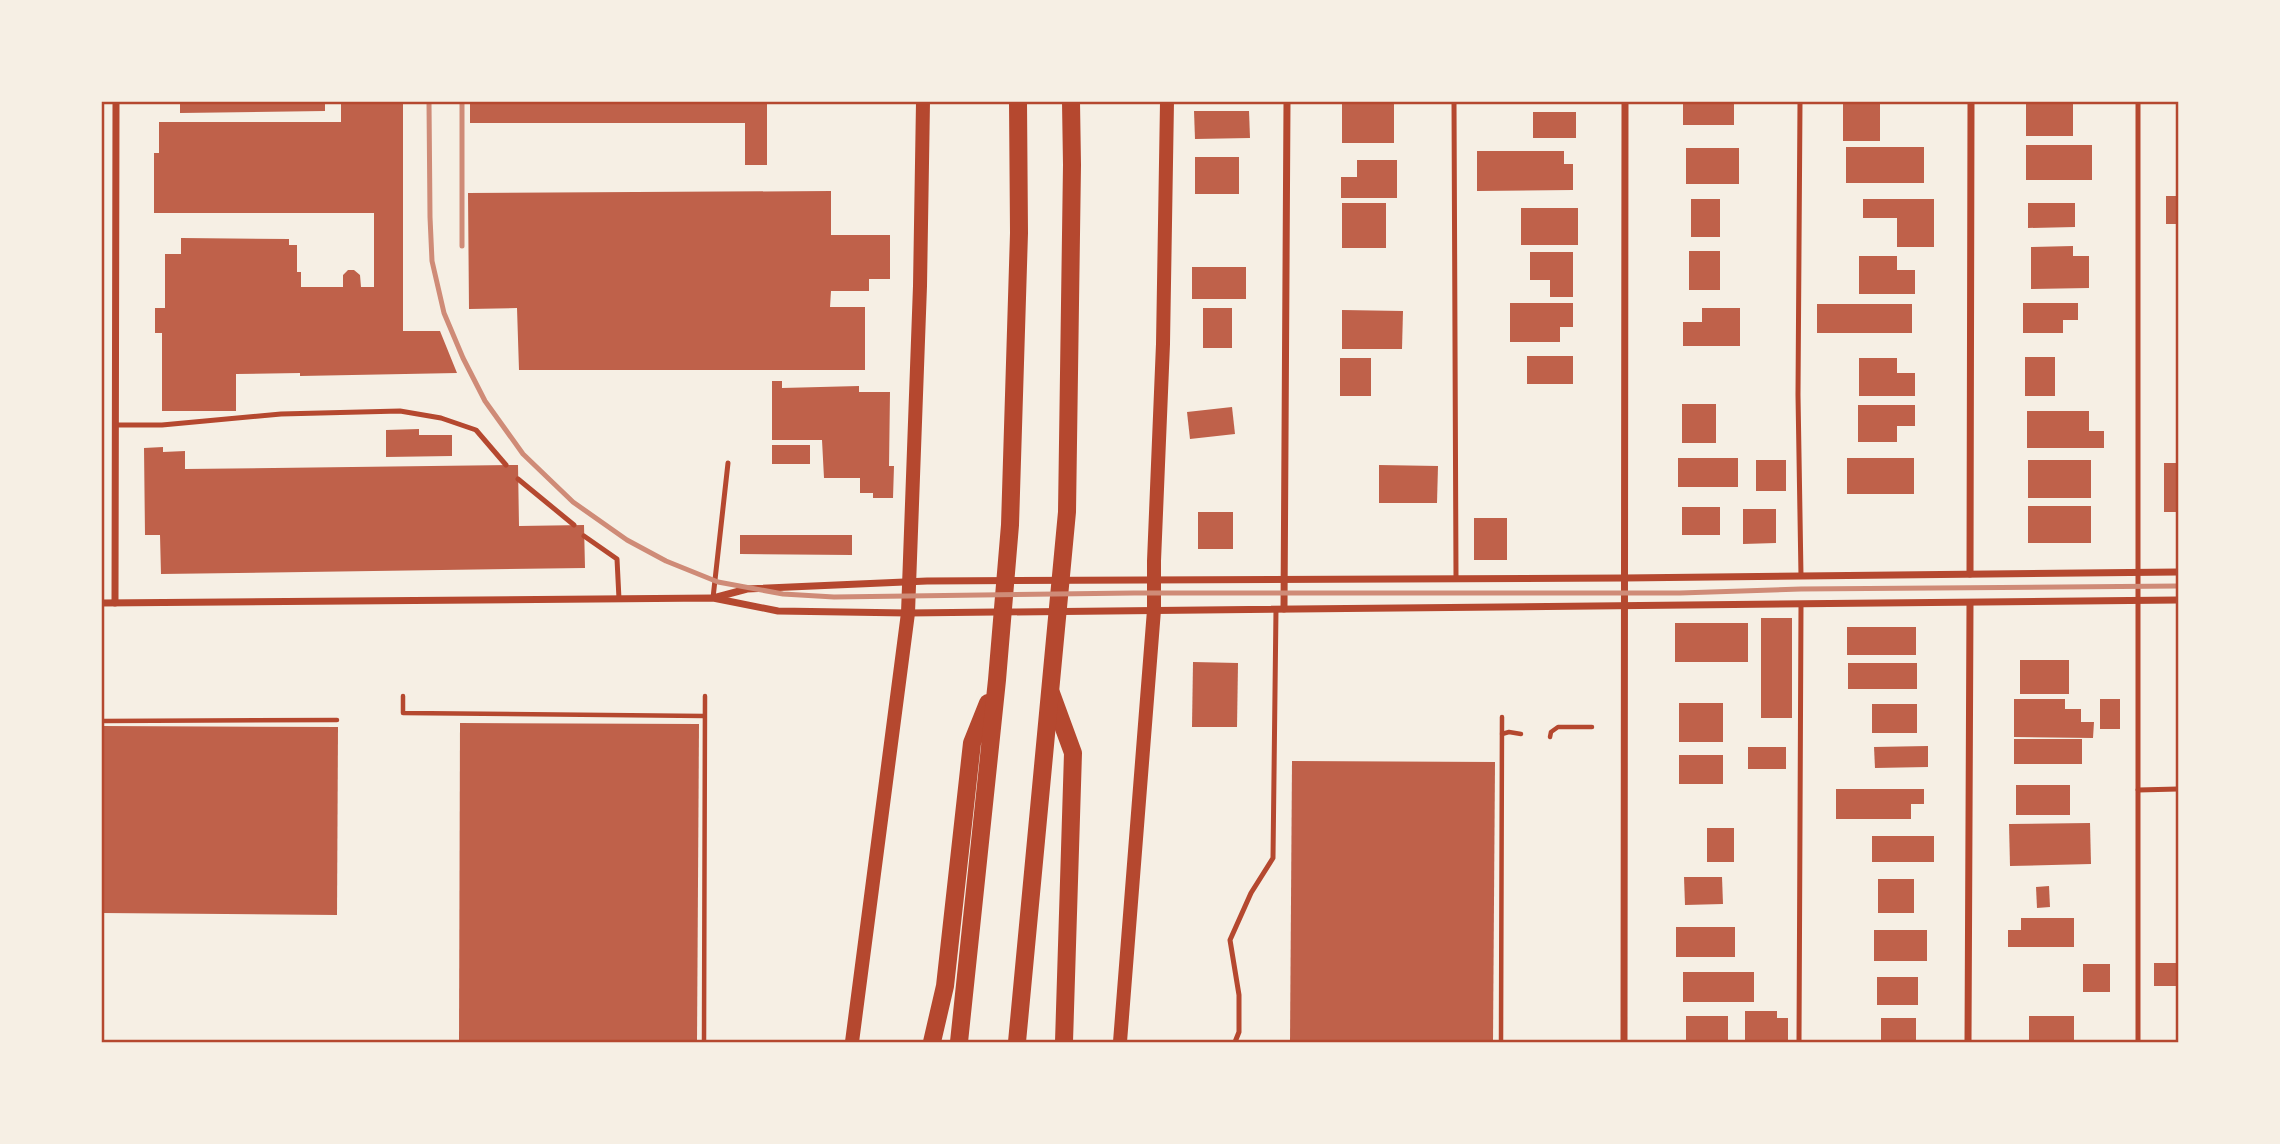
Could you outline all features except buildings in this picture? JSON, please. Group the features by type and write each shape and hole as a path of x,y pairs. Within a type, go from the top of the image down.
{"highway":[{"path":"959,1042 997,680 1010,525 1019,233 1018,102"},
{"path":"1017,1042 1067,512 1071,102"},
{"path":"932,1042 945,986 972,743 997,680"},
{"path":"1049,688 1073,753 1064,1042"}],"main road":[{"path":"852,1042 908,613 921,273 923,102"},
{"path":"1120,1042 1154,610 1163,344 1167,102"}],"street":[{"path":"115,603 116,102"},
{"path":"1280,609 1285,579 1287,102"},
{"path":"1624,1042 1625,102"},
{"path":"1970,574 1971,102"},
{"path":"713,598 747,589 910,581 2179,572"},
{"path":"102,603 713,598 778,611 908,613 2179,600"},
{"path":"1968,1042 1970,603"}],"lane":[{"path":"1454,102 1456,578"},
{"path":"1800,102 1798,395 1801,576"},
{"path":"2138,102 2138,1042"},
{"path":"116,425 176,424 281,414 401,411 440,418 476,430 506,465"},
{"path":"713,598 728,463"},
{"path":"518,479 574,525"},
{"path":"584,536 617,559 619,598"},
{"path":"1799,1042 1801,604"},
{"path":"1235,1042 1239,1032 1239,995 1230,940 1251,893 1273,858 1280,609"},
{"path":"2138,790 2179,789"}],"path":[{"path":"403,696 403,713 704,716"},
{"path":"704,1042 705,696"},
{"path":"1502,717 1502,1042"},
{"path":"102,721 337,720"},
{"path":"1550,737 1551,732 1558,727 1592,727"},
{"path":"1502,734 1521,734"}],"railway":[{"path":"429,102 432,261 444,313 485,401 523,454 573,502 627,540 666,561 718,582 783,594 834,597 1134,593 1680,593 1801,589 2178,586"},
{"path":"462,102 462,246"}]}
